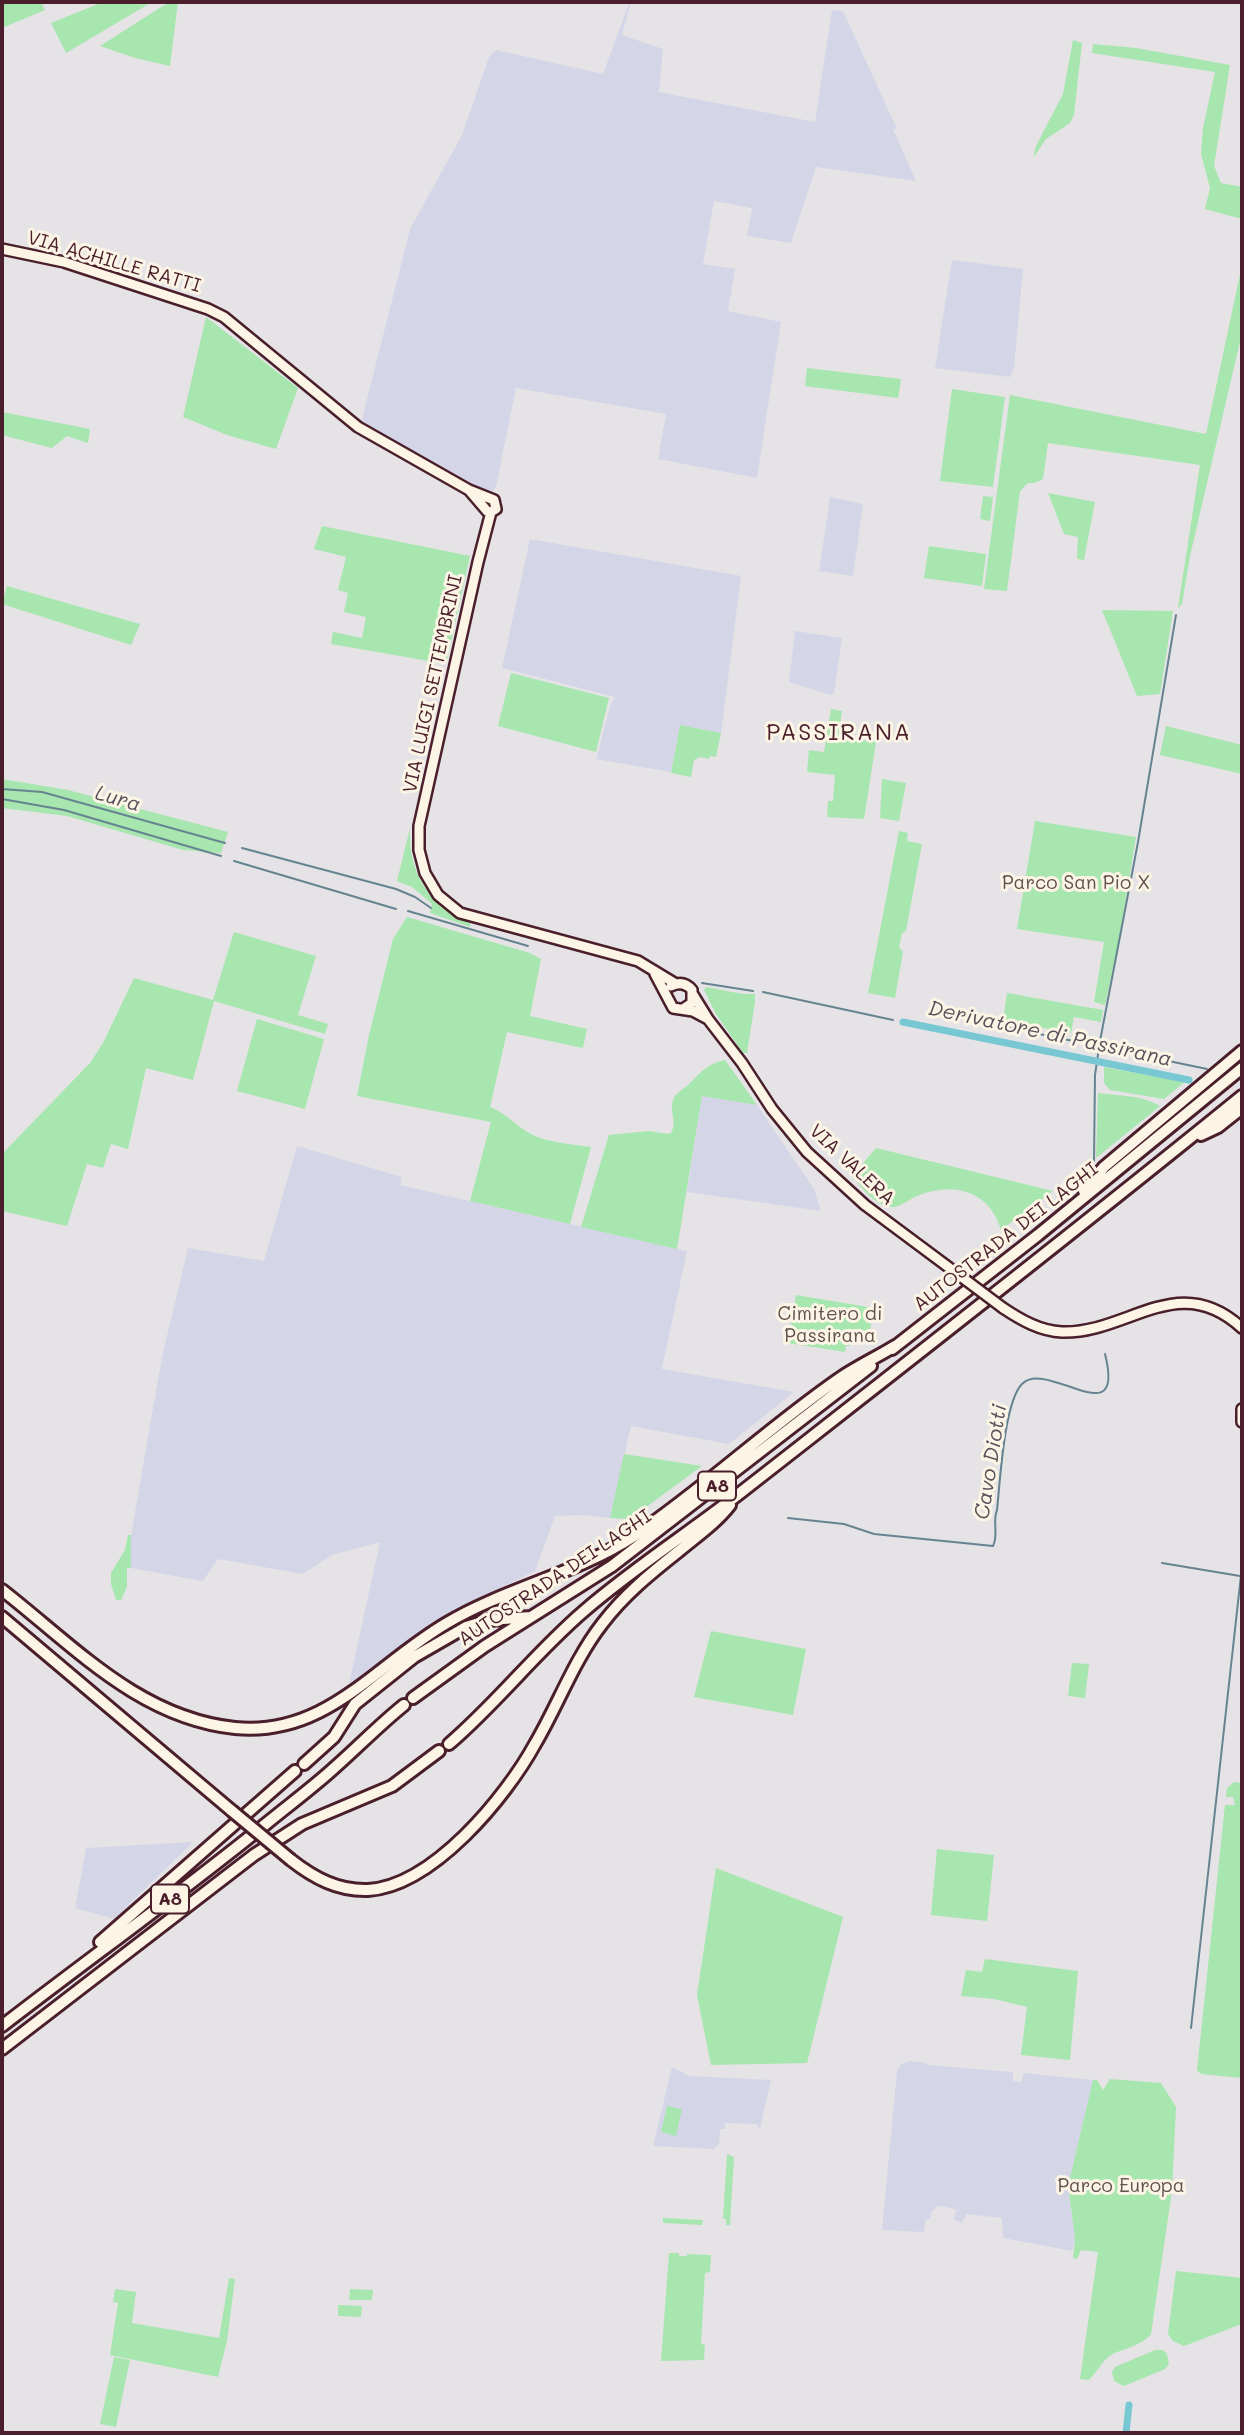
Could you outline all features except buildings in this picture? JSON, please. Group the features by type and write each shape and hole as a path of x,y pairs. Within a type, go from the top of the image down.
{"highway":[{"path":"1069,1209 1104,1167 1242,1051"},
{"name":"AUTOSTRADA DEI LAGHI","path":"2,2026 258,1831 409,1702 485,1646 612,1566 839,1392 1242,1068"},
{"name":"AUTOSTRADA DEI LAGHI","path":"2,2049 254,1855 302,1824 392,1786 444,1748 484,1713 583,1612 741,1492 1242,1096"},
{"path":"1188,1139 1218,1127 1242,1108"},
{"path":"2,1590 108,1676 171,1713 220,1726 274,1728 311,1717 341,1700 448,1622 596,1557 634,1536 840,1378 895,1346"},
{"path":"2,1616 307,1873 335,1886 371,1890 404,1879 450,1848 488,1812 520,1770 589,1642 610,1614 644,1579 720,1518 741,1492"},
{"name":"A8","path":"52,1987 86,1954 300,1768 334,1737 355,1704 414,1657 466,1627 489,1620 534,1617"}],"street":[{"name":"VIA ACHILLE RATTI","path":"2,249 64,262 174,296 215,312 358,427 469,490 487,506"},
{"name":"VIA LUIGI SETTEMBRINI","path":"487,506 478,562 423,813 423,848 429,871 444,894 472,917 638,961 676,984"},
{"path":"652,970 673,1008 708,1018"},
{"path":"667,997 668,990 676,984 687,985 692,993 692,1003 683,1009"},
{"name":"VIA VALERA","path":"692,993 784,1124 819,1164 865,1205 1004,1308 1031,1324 1062,1332 1091,1328 1165,1305 1190,1303 1220,1312 1242,1328"},
{"path":"1242,1409 1242,1422"}],"shaded area":[{"path":"626,2 631,2 622,35 663,49 659,92 815,122 832,10 843,11 897,129 893,129 916,181 816,167 791,243 747,236 752,208 714,201 703,264 735,269 728,311 781,322 757,478 658,459 666,414 516,388 496,487 493,491 485,491 361,423 410,229 462,135 489,57 496,50 603,74 629,3"},
{"path":"952,260 1023,269 1014,368 1010,377 935,368"},
{"path":"830,497 863,504 853,576 819,571"},
{"path":"530,539 741,576 721,733 680,725 671,772 596,759 615,697 502,668"},
{"path":"795,631 842,638 834,693 831,695 789,682"},
{"path":"702,1096 757,1105 814,1189 821,1211 687,1192"},
{"path":"297,1146 402,1177 400,1185 687,1251 662,1369 794,1392 729,1444 631,1426 610,1518 555,1516 535,1571 435,1620 349,1684 380,1542 332,1555 303,1574 218,1559 203,1581 131,1568 131,1535 162,1357 188,1248 264,1261"},
{"path":"193,1842 114,1919 75,1908 86,1848"},
{"path":"910,2061 927,2065 1013,2072 1013,2081 1021,2082 1024,2073 1093,2080 1068,2186 1075,2238 1072,2251 1003,2238 1002,2218 966,2214 962,2223 953,2219 957,2210 938,2206 931,2212 930,2219 926,2219 924,2232 882,2230 897,2071 901,2064"},
{"path":"672,2067 689,2076 771,2080 760,2129 756,2124 725,2123 725,2129 720,2129 719,2144 714,2149 653,2146"}],"green space":[{"path":"4,2 41,2 45,10 2,28"},
{"path":"103,2 152,2 66,53 51,23"},
{"path":"169,2 178,2 170,66 100,46"},
{"path":"1073,40 1082,43 1074,115 1070,123 1046,139 1033,158 1036,146 1063,94"},
{"path":"1093,44 1136,48 1230,65 1214,166 1221,183 1242,187 1242,219 1205,209 1210,188 1201,154 1203,128 1215,72 1092,53"},
{"path":"1242,265 1242,333 1190,556 1182,604 1178,608 1200,465 1048,443 1043,479 1028,483 1020,491 1007,591 984,589 1010,395 1206,434"},
{"path":"206,317 298,388 276,449 227,435 183,417"},
{"path":"807,368 901,379 898,398 805,386"},
{"path":"952,389 1005,397 993,487 940,481"},
{"path":"2,412 90,429 88,443 67,436 52,448 2,435"},
{"path":"1048,493 1095,502 1084,560 1077,559 1078,537 1064,534"},
{"path":"983,496 993,497 990,521 980,519"},
{"path":"322,526 470,556 446,664 331,644 333,632 362,638 366,617 344,612 348,593 338,590 346,557 314,549"},
{"path":"929,546 986,554 982,586 924,578"},
{"path":"7,586 140,624 131,645 2,604"},
{"path":"1102,610 1173,611 1160,694 1137,696"},
{"path":"511,673 609,698 596,752 498,726"},
{"path":"831,709 842,711 838,737 876,742 864,819 827,817 828,801 833,801 835,775 807,772 809,750 824,752"},
{"path":"680,725 721,733 716,757 700,757 694,760 691,777 671,773"},
{"path":"1166,726 1242,745 1242,774 1160,755"},
{"path":"2,779 68,790 228,832 221,853 183,850 67,816 2,808"},
{"path":"882,779 906,783 899,821 880,818"},
{"name":"Parco San Pio X","path":"1035,821 1136,837 1105,1005 1094,1002 1104,942 1017,929"},
{"path":"410,828 413,860 424,886 443,907 471,922 470,927 430,913 432,904 412,887 397,881"},
{"path":"899,831 908,833 907,841 922,844 906,931 902,933 899,947 903,952 895,998 868,993"},
{"path":"407,917 530,953 541,959 530,1016 587,1029 583,1048 507,1032 490,1107 538,1137 591,1147 570,1224 470,1201 491,1122 357,1096 393,939"},
{"path":"234,932 316,956 298,1015 328,1024 325,1034 214,1001 193,1080 146,1068 128,1149 111,1144 103,1168 87,1164 67,1226 2,1211 2,1154 90,1063 103,1043 134,978 213,1000"},
{"path":"706,987 755,994 747,1053 743,1053 716,1014 704,990"},
{"path":"1007,993 1103,1010 1101,1022 1074,1017 1071,1033 1003,1021"},
{"path":"257,1019 324,1039 305,1109 237,1091"},
{"path":"725,1060 757,1105 702,1096 677,1249 581,1227 609,1135 649,1131 671,1133 674,1122 672,1105 676,1095 705,1069"},
{"path":"1104,1067 1185,1082 1164,1099 1110,1090 1104,1083"},
{"path":"1098,1093 1138,1098 1160,1106 1096,1158"},
{"path":"876,1148 1053,1191 1001,1230 996,1217 979,1198 956,1190 930,1192 899,1206 886,1206 869,1195 850,1174 859,1168"},
{"name":"Cimitero di Passirana","path":"796,1295 874,1308 868,1342 852,1340 850,1346 846,1346 845,1352 788,1343"},
{"path":"624,1454 702,1466 630,1519 610,1518"},
{"path":"128,1535 131,1535 131,1568 127,1568 127,1587 121,1600 116,1600 111,1573 125,1550"},
{"path":"711,1631 806,1649 793,1715 694,1697"},
{"path":"1072,1663 1089,1664 1085,1698 1068,1696"},
{"path":"1234,1782 1242,1783 1242,2078 1201,2074 1197,2070 1225,1805 1235,1805 1233,1797 1226,1797 1227,1788"},
{"path":"937,1849 994,1855 987,1921 931,1915"},
{"path":"716,1868 843,1917 807,2063 711,2065 697,1995"},
{"path":"985,1959 1078,1971 1070,2060 1021,2055 1027,2007 994,1999 961,1996 966,1970 982,1972"},
{"name":"Parco Europa","path":"1110,2079 1161,2083 1176,2107 1172,2191 1151,2334 1138,2344 1108,2357 1089,2380 1080,2379 1098,2252 1081,2250 1077,2259 1073,2258 1075,2238 1068,2186 1093,2080 1097,2080 1103,2090"},
{"path":"667,2106 682,2109 676,2136 661,2132"},
{"path":"727,2154 734,2157 730,2225 726,2225 726,2219 723,2219"},
{"path":"663,2218 703,2220 702,2225 663,2223"},
{"path":"669,2253 679,2253 679,2256 711,2255 710,2272 705,2273 701,2344 705,2345 704,2360 661,2361"},
{"path":"1176,2271 1242,2278 1242,2324 1184,2346 1173,2341 1168,2334"},
{"path":"229,2278 235,2279 227,2341 218,2377 110,2355 118,2303 113,2302 115,2289 136,2292 132,2323 219,2338"},
{"path":"350,2289 373,2290 372,2300 349,2300"},
{"path":"338,2305 362,2306 361,2317 338,2316"},
{"path":"1155,2350 1163,2350 1167,2354 1169,2364 1165,2369 1124,2386 1114,2381 1112,2372 1115,2367"},
{"path":"114,2357 130,2360 116,2427 100,2424"}],"waterway":[{"path":"1094,1161 1095,1075 1100,1041 1138,842 1176,615"},
{"name":"Lura","path":"2,789 42,792 225,843"},
{"path":"2,799 64,810 221,856"},
{"name":"Lura","path":"242,848 396,889 431,908"},
{"path":"234,861 396,909"},
{"path":"408,911 528,946"},
{"path":"702,983 753,991"},
{"path":"763,992 893,1020"},
{"name":"Derivatore di Passirana","path":"903,1022 1189,1080"},
{"name":"Lura","path":"1006,1027 1207,1069"},
{"name":"Cavo Diotti","path":"788,1518 844,1524 874,1534 993,1546 1004,1444 1016,1393 1022,1384 1034,1379 1048,1380 1095,1393 1104,1390 1108,1378 1105,1354"},
{"path":"1162,1563 1240,1576"},
{"path":"1191,2028 1242,1566"},
{"path":"1126,2433 1129,2405"}],"district":[{"name":"PASSIRANA","path":"839,733"}]}
